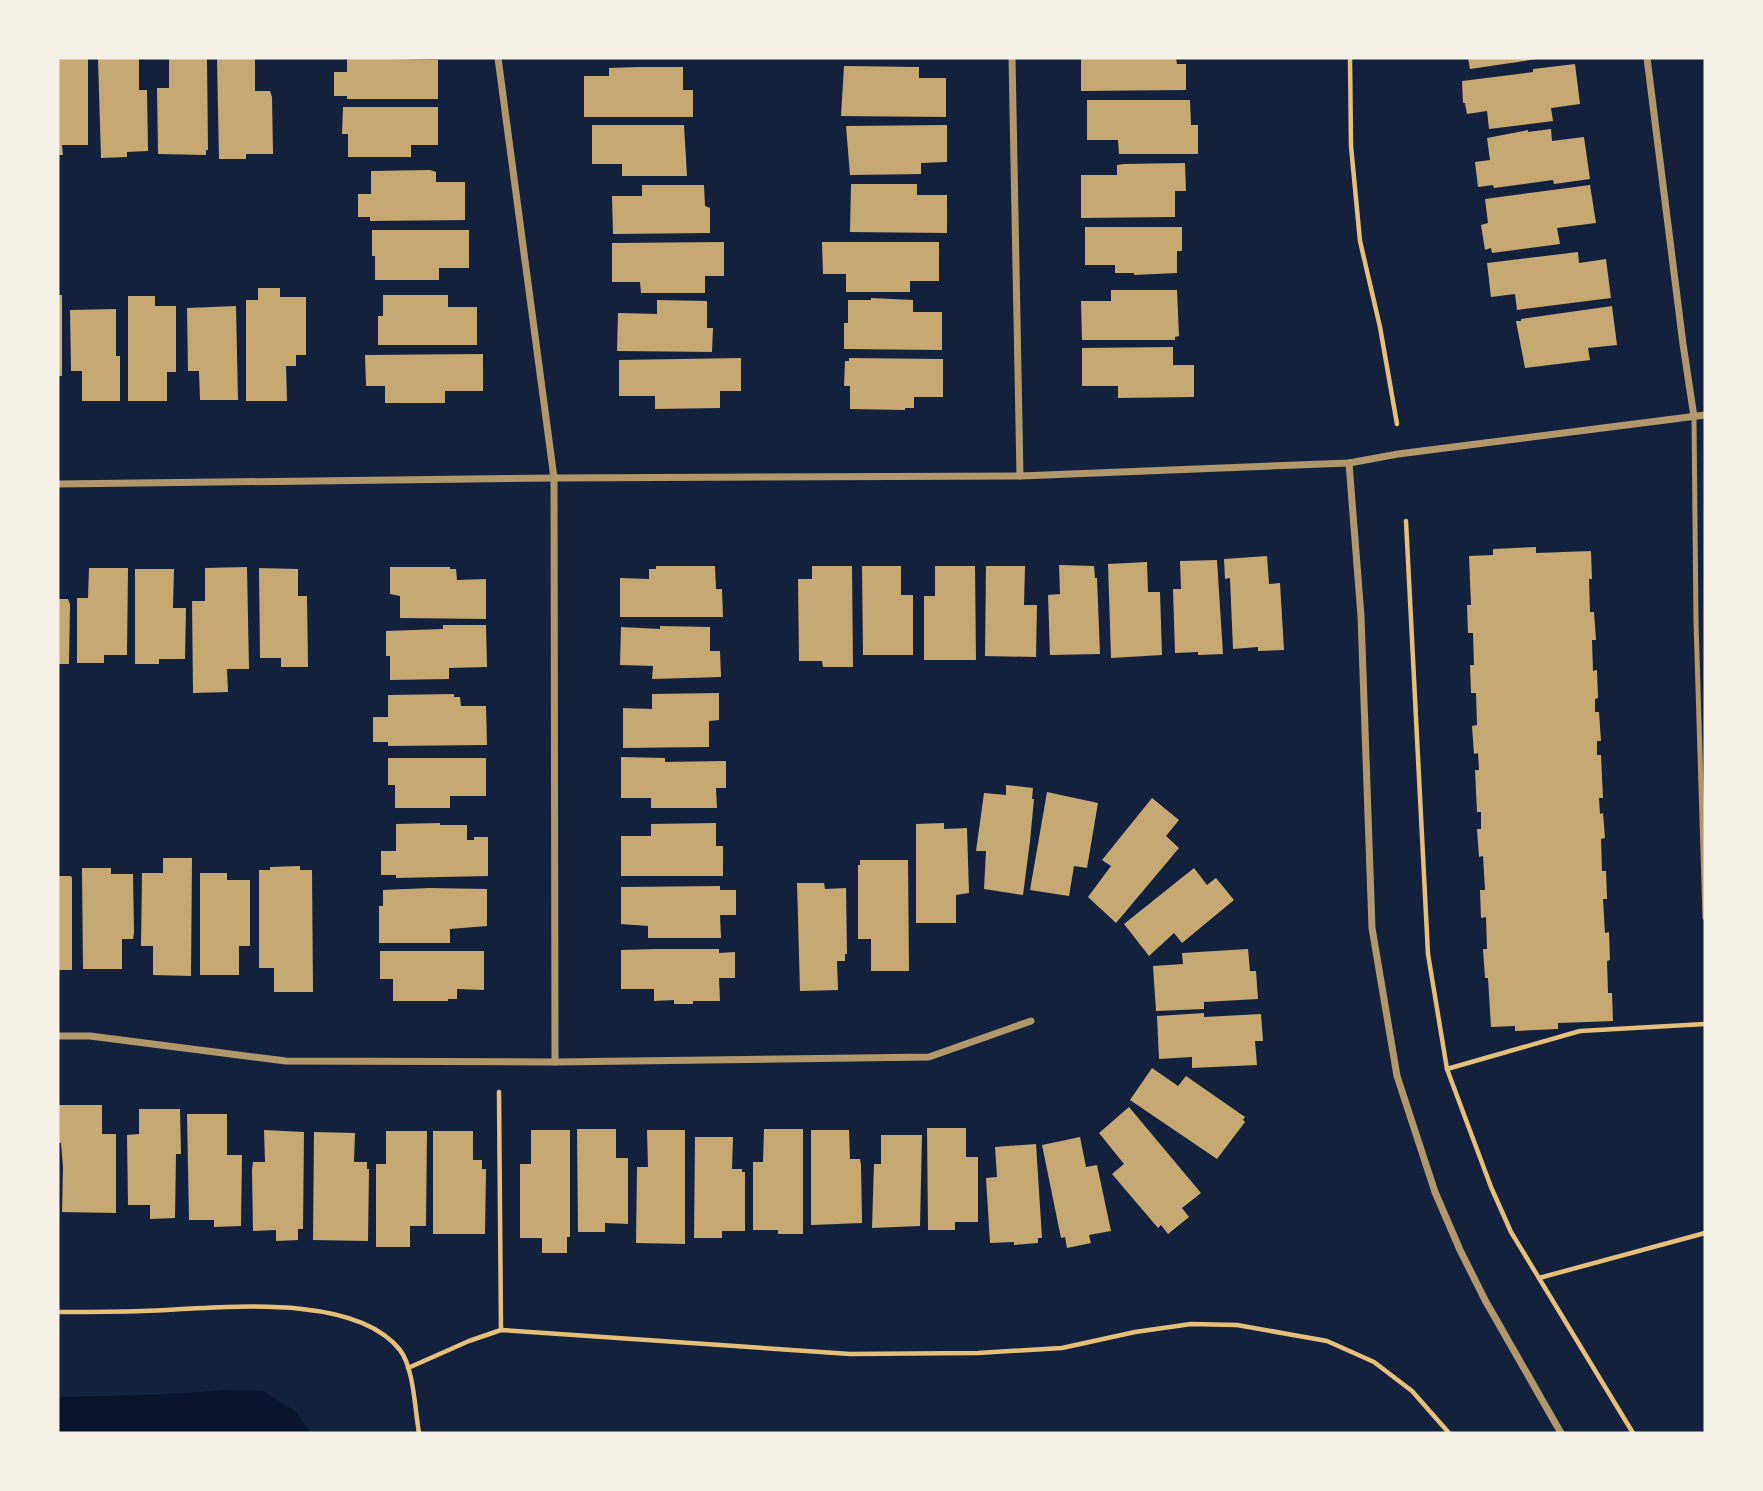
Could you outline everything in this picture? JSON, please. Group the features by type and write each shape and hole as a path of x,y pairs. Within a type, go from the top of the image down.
{"street":[{"path":"498,58 554,478 555,1062"},
{"path":"1012,58 1020,476"},
{"path":"1647,58 1694,417"},
{"path":"58,484 1020,476 1349,463 1398,454 1705,415"},
{"path":"1349,463 1361,616 1373,928 1396,1076 1435,1192 1461,1250 1485,1300 1561,1433"},
{"path":"58,1036 90,1036 286,1061 555,1062 929,1057 1031,1021"}],"lane":[{"path":"1694,417 1696,622 1705,918"},
{"path":"1696,622 1705,623"}],"path":[{"path":"1349,58 1351,146 1360,241 1380,327 1396,424"},
{"path":"1406,521 1428,954 1447,1069 1490,1187 1511,1232 1633,1433"},
{"path":"1447,1069 1580,1031 1705,1024"},
{"path":"499,1092 501,1330"},
{"path":"1539,1278 1705,1233"},
{"path":"58,1312 272,1306 335,1315 375,1328 401,1351 408,1368 419,1433"},
{"path":"408,1368 501,1330 850,1354 965,1353 1062,1348 1135,1332 1191,1324 1237,1325 1327,1341 1374,1362 1412,1391 1449,1433"}],"water":[{"path":"223,1390 263,1391 296,1412 311,1433 58,1433 58,1397"}],"building":[{"path":"88,58 88,145 62,145 63,155 58,155 58,59"},
{"path":"169,58 207,58 206,155 158,154 157,88 169,88"},
{"path":"217,58 255,58 255,91 270,91 272,97 273,154 246,154 246,159 219,159"},
{"path":"347,58 438,60 438,99 347,99 347,96 334,96 334,72 347,72"},
{"path":"1081,58 1176,58 1177,64 1186,64 1186,90 1081,91"},
{"path":"1468,58 1537,58 1537,59 1470,69"},
{"path":"98,59 139,59 139,90 147,90 148,151 127,152 127,157 101,158"},
{"path":"1575,64 1580,104 1551,108 1553,121 1489,129 1487,111 1467,114 1463,103 1462,81"},
{"path":"844,66 919,67 919,78 946,78 946,117 841,116"},
{"path":"683,67 683,90 693,90 693,117 584,117 584,76 609,76 609,68"},
{"path":"1087,100 1190,100 1191,125 1198,125 1198,154 1119,154 1118,140 1087,140"},
{"path":"343,107 438,107 438,145 411,145 411,157 348,157 348,134 342,134"},
{"path":"592,125 684,125 687,176 622,176 622,164 592,164"},
{"path":"947,125 947,162 921,163 921,174 850,175 846,126"},
{"path":"1551,129 1552,141 1584,137 1590,179 1554,184 1553,180 1494,188 1493,185 1478,187 1475,162 1490,160 1487,138 1528,130"},
{"path":"1185,163 1186,191 1175,191 1175,217 1081,218 1081,175 1117,175 1117,165 1124,164"},
{"path":"371,171 436,172 436,182 465,182 465,220 370,221 370,217 358,217 358,194 371,194"},
{"path":"851,184 917,184 917,195 947,195 947,233 850,232"},
{"path":"642,185 704,185 705,206 710,208 710,233 613,234 612,196 642,196"},
{"path":"1590,185 1596,223 1557,228 1560,244 1492,253 1491,248 1485,250 1481,225 1488,223 1485,199"},
{"path":"1085,227 1182,227 1182,251 1177,251 1177,273 1134,275 1115,273 1115,265 1085,265"},
{"path":"372,230 469,230 469,268 439,268 439,280 375,280"},
{"path":"724,242 724,276 705,276 705,293 641,293 640,282 612,282 612,243"},
{"path":"822,242 939,242 939,281 910,281 910,292 846,292 846,274 823,274"},
{"path":"1578,252 1579,263 1606,259 1611,298 1517,310 1515,294 1491,297 1487,263"},
{"path":"258,288 280,288 280,297 306,297 306,355 296,355 296,366 286,366 287,401 246,401 246,300 258,300"},
{"path":"1111,290 1177,290 1179,336 1175,337 1175,340 1082,340 1081,301 1111,301"},
{"path":"58,295 62,295 62,376 58,376"},
{"path":"383,295 448,295 448,307 477,307 477,345 378,345 378,316 383,316"},
{"path":"128,296 155,296 155,306 176,306 176,372 167,372 167,401 128,401"},
{"path":"657,300 707,301 707,328 713,328 712,352 617,351 618,313 657,314"},
{"path":"848,300 913,300 913,312 942,312 942,350 844,349 844,323 848,323"},
{"path":"236,306 238,400 200,400 199,371 188,371 187,308"},
{"path":"1612,306 1617,345 1588,348 1590,360 1525,368 1516,321"},
{"path":"116,309 120,401 82,401 82,371 71,371 70,310"},
{"path":"1173,347 1173,365 1194,365 1194,397 1118,398 1118,386 1082,386 1082,348"},
{"path":"483,354 483,391 445,391 445,403 385,403 385,386 366,386 365,355"},
{"path":"741,358 741,391 720,391 720,408 655,409 655,396 619,396 619,360"},
{"path":"849,358 943,359 943,397 914,397 914,408 905,410 850,409 850,386 844,386 845,361 849,361"},
{"path":"1536,547 1536,553 1591,551 1590,612 1594,612 1596,640 1592,640 1593,671 1597,670 1598,698 1595,699 1595,712 1599,712 1601,741 1597,741 1597,755 1601,755 1603,798 1599,798 1605,838 1601,839 1602,871 1606,871 1607,899 1603,899 1605,933 1609,932 1608,993 1612,993 1613,1021 1558,1023 1558,1029 1515,1031 1515,1026 1491,1027 1488,978 1485,978 1483,949 1487,949 1486,917 1481,918 1480,890 1485,890 1483,856 1479,857 1477,829 1481,829 1481,812 1477,812 1475,770 1479,770 1478,753 1474,754 1472,726 1477,725 1476,693 1471,693 1473,633 1468,633 1467,605 1471,605 1469,556 1493,555 1493,549"},
{"path":"1267,556 1269,584 1280,583 1284,650 1258,651 1258,647 1233,649 1230,578 1225,579 1224,559"},
{"path":"1217,560 1223,654 1175,653 1173,589 1181,589 1180,561"},
{"path":"1147,562 1148,592 1160,592 1162,655 1111,658 1108,564"},
{"path":"1059,565 1094,566 1097,578 1100,654 1050,655 1048,595 1060,594"},
{"path":"656,566 715,566 716,589 722,589 723,617 620,617 620,578 649,579 649,569 656,569"},
{"path":"812,566 852,566 853,667 823,667 822,661 799,661 798,579 812,579"},
{"path":"862,566 901,566 901,595 913,595 913,655 863,655"},
{"path":"935,566 975,566 976,660 924,660 924,596 935,596"},
{"path":"986,566 1025,566 1024,605 1037,605 1036,657 985,656"},
{"path":"247,567 249,669 227,669 228,692 193,693 192,601 205,601 205,568"},
{"path":"390,567 450,567 456,569 457,580 486,579 486,619 400,618 400,596 390,594"},
{"path":"89,568 128,568 127,655 104,655 104,663 77,663 77,598 88,598"},
{"path":"259,568 298,569 298,596 307,596 308,667 281,667 281,658 260,658"},
{"path":"135,569 174,569 173,608 186,608 185,659 159,659 159,664 135,664"},
{"path":"58,599 68,599 70,604 69,664 58,664"},
{"path":"443,625 486,625 487,667 449,668 449,679 390,680 386,631 443,629"},
{"path":"660,626 710,627 710,651 720,651 721,677 652,679 653,666 620,665 621,627 660,629"},
{"path":"719,693 719,720 709,721 709,747 623,748 623,708 652,709 652,694"},
{"path":"454,694 454,697 460,697 461,706 486,706 487,745 388,746 388,742 373,742 373,717 388,717 388,695"},
{"path":"621,757 665,758 665,762 726,761 726,788 716,788 717,808 651,808 651,798 621,798"},
{"path":"388,758 486,758 486,796 450,796 450,808 395,808 395,785 388,785"},
{"path":"1006,785 1033,788 1023,895 984,889 986,851 976,851 984,793 1006,795"},
{"path":"1047,792 1098,803 1087,868 1074,866 1069,896 1030,890"},
{"path":"1152,798 1179,820 1166,836 1179,848 1116,923 1088,897 1111,866 1102,860"},
{"path":"716,823 716,846 723,846 723,876 621,876 621,836 651,836 651,824"},
{"path":"944,823 944,829 967,828 969,893 956,895 956,923 916,923 916,824"},
{"path":"396,824 467,825 467,840 488,837 488,876 396,878 396,875 381,875 381,851 396,851"},
{"path":"163,858 192,858 191,976 153,975 153,946 141,946 142,873 163,873"},
{"path":"860,860 908,860 909,971 871,971 871,939 858,939"},
{"path":"300,866 300,870 312,870 313,992 274,992 274,968 259,968 259,870"},
{"path":"82,868 111,868 111,874 133,874 134,933 133,939 122,939 122,969 83,969"},
{"path":"1194,868 1207,885 1216,878 1234,900 1182,943 1174,933 1149,956 1124,924"},
{"path":"200,873 227,873 227,880 250,880 250,946 239,946 239,975 200,975"},
{"path":"58,876 72,878 72,970 58,970"},
{"path":"797,883 824,883 825,889 846,888 847,954 845,961 837,961 838,990 800,991"},
{"path":"720,886 720,890 736,890 736,915 720,915 721,938 648,938 648,926 621,924 621,887"},
{"path":"487,889 487,926 450,929 450,943 379,943 379,906 383,906 383,890"},
{"path":"719,949 719,953 735,952 735,978 719,978 720,1001 693,1001 693,1004 674,1004 674,1000 654,1001 654,989 621,989 621,950"},
{"path":"1248,949 1250,971 1256,971 1258,999 1204,1002 1204,1009 1156,1011 1153,966 1183,964 1182,953"},
{"path":"380,951 484,951 484,990 457,989 457,999 448,1001 393,1001 393,979 380,979"},
{"path":"1204,1013 1204,1017 1261,1014 1263,1041 1255,1041 1257,1065 1192,1068 1192,1057 1159,1059 1157,1016"},
{"path":"1152,1068 1178,1086 1186,1076 1245,1117 1245,1122 1217,1159 1130,1100"},
{"path":"58,1105 102,1105 102,1134 116,1134 116,1213 62,1212 63,1167 61,1143 58,1143"},
{"path":"1129,1107 1201,1193 1182,1208 1189,1217 1168,1234 1161,1225 1158,1228 1112,1174 1124,1164 1099,1133"},
{"path":"139,1109 180,1109 181,1154 176,1154 175,1218 150,1219 150,1205 128,1205 127,1135 139,1134"},
{"path":"187,1114 227,1114 227,1155 242,1155 241,1226 214,1227 214,1220 189,1220"},
{"path":"927,1128 966,1128 966,1157 978,1157 978,1222 955,1222 955,1230 928,1230"},
{"path":"577,1129 616,1129 616,1158 628,1158 628,1224 605,1223 605,1232 578,1232"},
{"path":"764,1129 803,1129 803,1234 753,1230 753,1162 763,1162"},
{"path":"264,1130 304,1132 303,1229 298,1229 298,1240 276,1241 276,1230 253,1231 252,1170 253,1162 265,1162"},
{"path":"531,1130 570,1130 570,1237 567,1237 567,1253 542,1253 542,1238 520,1238 520,1164 531,1164"},
{"path":"647,1130 685,1130 685,1244 636,1243 637,1167 648,1167"},
{"path":"811,1130 849,1130 850,1159 860,1159 861,1165 862,1223 811,1225"},
{"path":"386,1131 427,1131 426,1226 410,1226 410,1247 376,1247 376,1164 386,1164"},
{"path":"433,1131 473,1131 473,1160 482,1160 482,1169 486,1169 485,1234 433,1234"},
{"path":"314,1132 355,1133 354,1162 367,1162 369,1169 368,1241 313,1240"},
{"path":"881,1135 922,1135 920,1226 872,1228 874,1164 881,1164"},
{"path":"695,1137 733,1137 732,1169 742,1169 742,1172 745,1172 745,1231 722,1231 722,1238 694,1238"},
{"path":"1080,1137 1086,1167 1097,1165 1111,1231 1089,1235 1091,1243 1067,1248 1065,1237 1061,1238 1042,1145"},
{"path":"1036,1144 1042,1238 1038,1238 1038,1243 990,1243 986,1178 997,1177 995,1147"}]}
